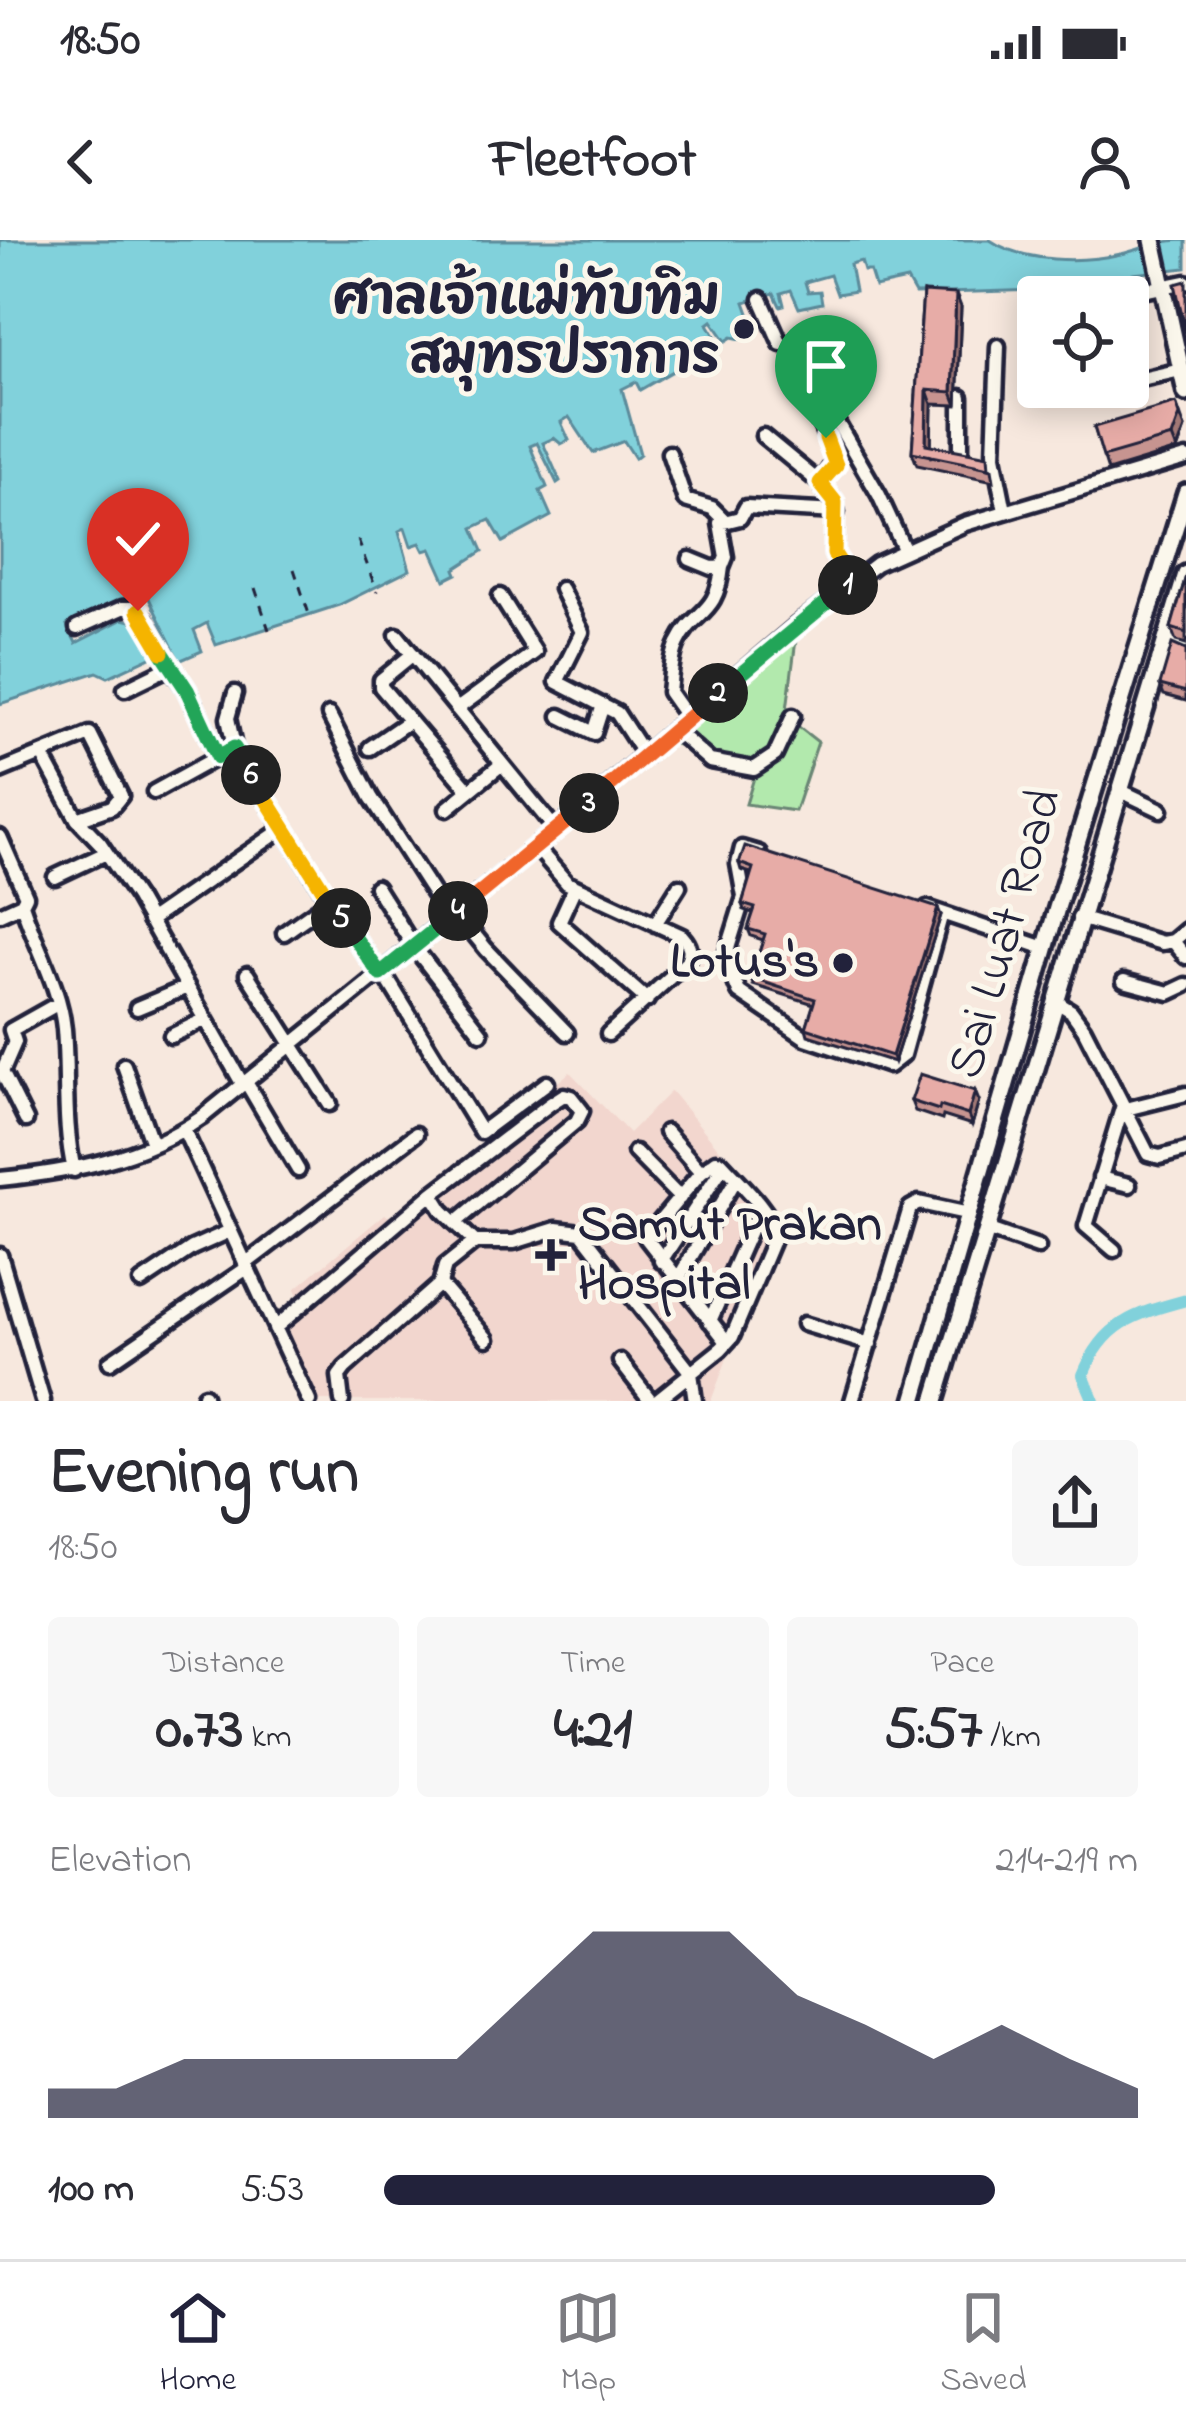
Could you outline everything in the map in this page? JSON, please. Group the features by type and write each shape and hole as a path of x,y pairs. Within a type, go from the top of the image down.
{"main road":[{"path":"1153,240 1186,393"},
{"name":"Sai Luat Road","path":"914,1401 1045,948 1186,493"},
{"name":"Sai Luat Road","path":"937,1400 1186,574"},
{"path":"970,1214 987,1224"}],"street":[{"path":"1149,288 1186,283"},
{"path":"761,299 781,344"},
{"path":"998,346 994,456 1005,511"},
{"path":"1149,377 1181,370"},
{"path":"961,398 961,454"},
{"path":"814,410 836,459 820,483"},
{"path":"835,419 904,549"},
{"path":"763,436 820,483 835,502 834,554 852,581"},
{"path":"669,453 685,500 712,508 723,519 740,518 746,508 837,512"},
{"path":"945,453 994,456"},
{"path":"0,1179 74,1170 184,1130 536,847 852,581 904,549 1005,511 1186,458"},
{"path":"688,718 669,692 672,668 680,638 715,599 726,556 719,535 723,519"},
{"path":"690,559 712,568 722,566"},
{"path":"561,589 582,632 557,682 617,713 645,756"},
{"path":"458,709 535,652 500,596"},
{"path":"77,628 122,608 133,608 144,618 187,690 218,757"},
{"path":"397,635 556,830"},
{"path":"1165,642 1186,648"},
{"path":"413,654 380,683 470,790"},
{"path":"125,689 170,667"},
{"path":"235,692 228,718 234,748 481,1132 547,1084"},
{"path":"560,716 594,733 602,705"},
{"path":"329,715 370,797 453,915 567,1033"},
{"path":"675,730 710,761 754,769 775,755 794,716"},
{"path":"370,748 409,721"},
{"path":"0,771 82,735 94,738 121,796 112,807 77,819"},
{"path":"154,792 234,748"},
{"path":"43,756 77,819 106,853 149,921 204,1020 298,1170"},
{"path":"447,809 502,764"},
{"path":"1119,790 1161,810"},
{"path":"149,921 284,828"},
{"path":"0,837 26,890 22,904 59,1003 66,1137 74,1170"},
{"path":"536,847 574,887 682,936 691,951 687,962 608,1034"},
{"path":"764,855 742,848 738,864 744,897 725,958 740,992 806,1038 889,1066 903,1054 943,914"},
{"path":"55,877 106,853"},
{"path":"656,924 679,886"},
{"path":"376,887 481,1033"},
{"path":"574,887 559,922 647,1000"},
{"path":"284,933 329,901"},
{"path":"0,914 22,904"},
{"path":"920,906 1045,948"},
{"path":"1079,918 1151,941 1173,940 1186,929"},
{"path":"1173,940 1186,957"},
{"path":"247,974 330,1104"},
{"path":"1124,981 1169,993 1186,985"},
{"path":"137,1008 185,988"},
{"path":"1054,1001 1071,1011 1084,1029 1148,1154 1160,1157 1186,1150"},
{"path":"26,1120 2,1072 15,1042 5,1033 59,1003"},
{"path":"171,1036 204,1020"},
{"path":"124,1065 152,1144"},
{"path":"1125,1107 1186,1094"},
{"path":"275,1328 432,1194 561,1096 577,1103 582,1111 578,1121 455,1223"},
{"path":"1114,1250 1087,1230 1125,1107"},
{"path":"184,1130 275,1328 290,1378 309,1401"},
{"path":"666,1132 701,1172"},
{"path":"110,1362 246,1266 416,1134"},
{"path":"635,1152 680,1198"},
{"path":"620,1361 653,1401 727,1342 776,1226 716,1161 701,1172 646,1238 727,1342"},
{"path":"661,1261 724,1166"},
{"path":"1100,1178 1129,1185"},
{"path":"677,1281 736,1179"},
{"path":"432,1194 475,1241 514,1242 556,1228 581,1232 691,1373 695,1401"},
{"path":"852,1401 910,1208 919,1203 970,1214"},
{"path":"710,1321 760,1208"},
{"path":"987,1224 1038,1247"},
{"path":"141,1282 192,1248 230,1231"},
{"path":"340,1400 344,1388 339,1376 345,1368 440,1284 445,1266 475,1241"},
{"path":"0,1255 43,1401"},
{"path":"440,1284 487,1339"},
{"path":"804,1324 870,1344"}],"path":[{"path":"358,540 377,592"},
{"path":"294,569 311,620"},
{"path":"255,588 269,630"}],"shaded area":[{"name":"Samut Prakan Hospital","path":"570,1072 629,1133 671,1091 779,1221 711,1401 317,1401 278,1319 302,1304 295,1289 385,1214 394,1220"}],"green space":[{"path":"798,624 786,717 818,742 795,811 746,804 756,771 663,740"}],"water":[{"path":"0,240 990,240 1019,253 1071,260 1186,240 1186,268 1125,276 1017,276 1017,291 915,294 907,280 875,287 861,261 850,264 855,291 837,294 830,275 805,282 808,292 820,291 822,303 799,308 791,290 781,293 784,305 780,306 774,293 745,302 750,316 739,324 741,339 726,341 712,321 708,324 720,344 640,390 636,382 622,389 640,454 635,458 624,441 593,453 569,417 561,422 569,440 561,444 554,438 543,443 557,483 537,443 530,446 547,487 540,491 551,516 503,542 490,520 473,528 483,551 455,569 457,574 445,580 431,549 424,551 420,543 411,546 405,528 399,531 410,570 339,605 216,645 207,623 194,630 202,651 179,661 141,590 67,625 76,643 123,619 139,623 155,655 108,677 97,672 0,704"}],"building":[{"path":"1186,281 1186,332 1175,284"},
{"path":"923,292 956,294 952,392 927,390 926,444 988,456 989,468 912,452"},
{"path":"1176,403 1180,415 1172,437 1103,457 1094,427"},
{"path":"1186,576 1186,633 1171,628"},
{"path":"1172,644 1186,650 1186,692 1160,685"},
{"name":"Lotus's","path":"745,846 938,908 892,1056 806,1028 815,999 751,978 765,934 748,929 755,908 742,904 753,868 739,863"},
{"path":"920,1074 975,1091 968,1115 911,1101"}],"waterway":[{"path":"1094,1401 1083,1375 1111,1332 1151,1310 1186,1300"}],"tunnel":[{"path":"781,344 814,410"}],"place":[{"name":"ศาลเจ้าแม่ทับทิม สมุทรปราการ","path":"744,329"},
{"name":"Lotus's","path":"843,963"},
{"name":"Samut Prakan Hospital","path":"551,1255"}],"route":[{"path":"138,611 187,690 218,757 234,748 380,974 852,581 834,554 837,512 820,483 836,465 826,438"}]}
